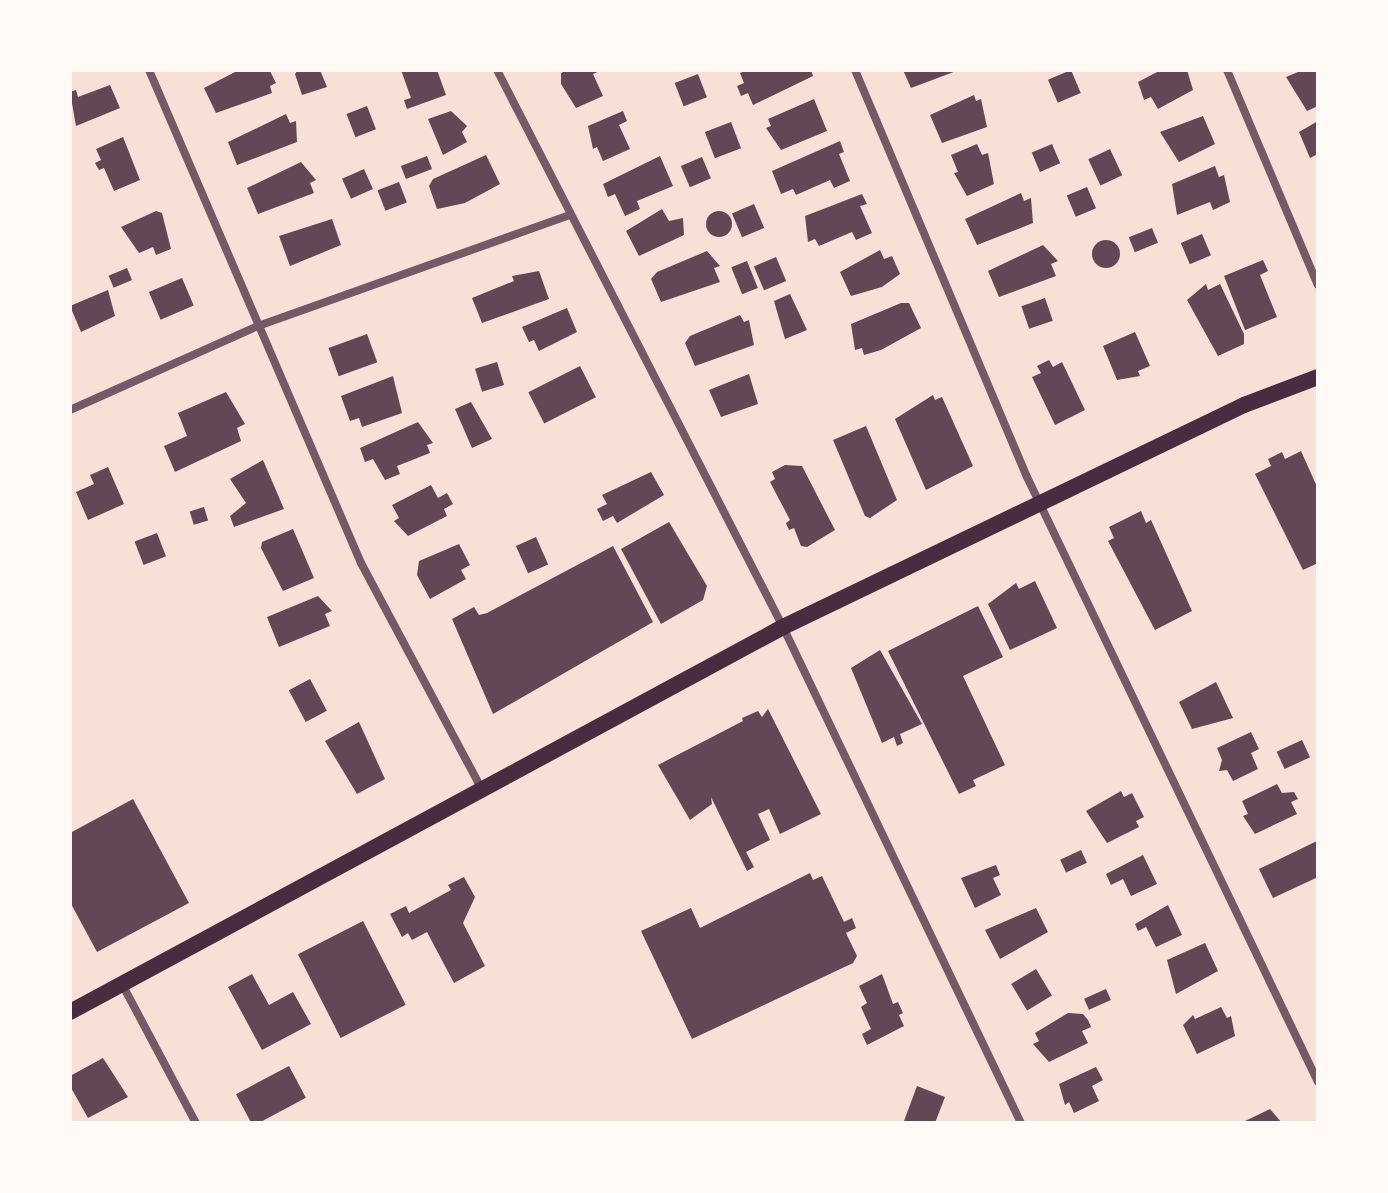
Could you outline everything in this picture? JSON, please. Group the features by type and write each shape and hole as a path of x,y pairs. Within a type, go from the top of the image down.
{"main road":[{"path":"70,1012 783,627 1244,405 1318,377"}],"street":[{"path":"149,70 361,563 481,788"},
{"path":"497,70 783,627 1021,1123"},
{"path":"855,70 1040,505 1318,1082"},
{"path":"1227,70 1318,285"},
{"path":"70,410 258,326 570,215"},
{"path":"122,984 196,1123"}],"building":[{"path":"239,70 270,71 276,83 270,86 272,93 216,113 204,88"},
{"path":"298,70 320,70 327,87 302,95 295,74"},
{"path":"401,70 437,70 446,95 407,109 404,100 411,98"},
{"path":"568,70 602,70 593,74 603,96 576,108 561,84 561,73"},
{"path":"747,70 811,70 813,76 753,105 748,93 741,96 737,86 744,83 740,73"},
{"path":"903,70 959,70 911,88"},
{"path":"1071,70 1081,93 1058,103 1048,80"},
{"path":"1161,70 1187,70 1193,90 1158,109 1151,97 1144,100 1138,82"},
{"path":"1303,70 1318,70 1318,106 1307,111 1286,77"},
{"path":"698,74 707,97 684,106 675,83"},
{"path":"110,85 120,108 76,126 70,92 76,90 78,97"},
{"path":"974,95 976,101 981,99 987,127 942,143 930,115"},
{"path":"814,99 827,131 781,150 766,128 771,126 768,119"},
{"path":"367,106 376,129 355,137 346,114"},
{"path":"451,111 467,126 462,132 467,142 443,155 428,119"},
{"path":"623,111 627,121 619,125 630,149 603,161 597,147 593,149 588,126"},
{"path":"286,114 290,123 296,121 297,142 237,165 228,142"},
{"path":"1203,116 1215,144 1179,162 1160,132"},
{"path":"1318,121 1318,154 1310,158 1299,132"},
{"path":"731,122 741,148 715,158 705,132"},
{"path":"123,137 140,180 114,191 104,168 99,170 95,163 101,160 96,149"},
{"path":"840,141 844,152 839,154 850,181 834,188 830,180 796,195 793,189 781,194 772,171"},
{"path":"977,144 982,155 988,153 994,184 967,196 954,173 958,172 951,155"},
{"path":"1052,144 1060,163 1040,172 1032,153"},
{"path":"1110,149 1122,175 1101,185 1088,159"},
{"path":"486,155 500,184 465,203 437,209 429,186 433,179"},
{"path":"427,156 432,169 406,179 401,166"},
{"path":"660,156 673,186 637,201 640,209 625,216 615,194 608,197 603,184"},
{"path":"702,157 711,178 690,187 681,166"},
{"path":"301,162 316,180 310,183 314,193 258,214 247,188"},
{"path":"1215,166 1219,177 1224,175 1230,202 1213,210 1210,202 1177,215 1172,184"},
{"path":"364,169 373,189 351,199 342,179"},
{"path":"399,182 407,203 385,211 378,190"},
{"path":"1087,187 1096,208 1076,217 1067,196"},
{"path":"1021,193 1024,201 1031,198 1033,223 977,245 965,219"},
{"path":"862,194 867,204 860,206 872,233 856,240 852,232 819,246 815,239 808,242 805,216"},
{"path":"754,204 764,228 742,237 732,213"},
{"path":"662,209 669,221 683,218 684,235 639,256 626,231"},
{"path":"156,211 162,213 171,249 156,255 153,247 139,253 121,227"},
{"path":"719,211 728,215 732,224 728,233 719,237 710,233 706,224 710,215"},
{"path":"332,219 341,245 290,266 279,236"},
{"path":"1152,228 1158,243 1135,252 1129,237"},
{"path":"1202,234 1211,255 1190,264 1181,243"},
{"path":"1106,240 1116,244 1120,254 1116,264 1106,268 1096,264 1092,254 1096,244"},
{"path":"1043,245 1058,261 1051,264 1056,276 999,297 988,271"},
{"path":"880,250 884,259 892,256 900,274 882,287 851,296 840,272"},
{"path":"707,251 720,266 714,268 720,282 661,302 651,279 657,272"},
{"path":"776,257 786,281 764,290 754,266"},
{"path":"1263,260 1268,271 1260,275 1277,317 1245,330 1224,276"},
{"path":"747,261 758,288 742,294 731,267"},
{"path":"127,268 132,280 114,288 109,276"},
{"path":"539,271 549,299 482,323 472,298 514,281 512,276"},
{"path":"182,278 194,306 161,320 149,292"},
{"path":"1206,284 1208,290 1220,284 1244,334 1244,344 1218,356 1187,300"},
{"path":"108,290 115,316 81,332 70,306"},
{"path":"790,294 807,330 785,339 774,301"},
{"path":"1045,298 1053,321 1029,329 1021,306"},
{"path":"901,303 909,303 921,328 881,350 864,355 862,348 855,350 851,324"},
{"path":"567,308 577,332 539,351 534,340 529,342 522,327"},
{"path":"740,315 744,322 749,320 754,345 695,366 685,343 690,336"},
{"path":"1135,332 1150,366 1138,371 1140,376 1117,380 1103,346"},
{"path":"367,334 377,362 339,376 328,348"},
{"path":"1049,360 1053,367 1062,362 1085,410 1055,425 1032,377 1041,373 1037,366"},
{"path":"497,362 504,385 482,392 475,369"},
{"path":"580,366 596,397 544,424 528,392"},
{"path":"749,374 758,404 721,417 709,390"},
{"path":"393,376 402,413 362,427 359,418 350,421 341,396"},
{"path":"226,392 245,424 237,428 241,441 175,472 164,446 187,436 178,413"},
{"path":"933,395 935,400 942,397 973,466 926,490 895,419"},
{"path":"471,402 492,439 472,448 455,409"},
{"path":"418,422 433,443 427,445 430,453 397,466 400,474 385,480 373,459 365,462 360,448"},
{"path":"866,426 897,500 870,518 865,516 833,440"},
{"path":"1301,451 1318,489 1318,563 1303,570 1255,474 1271,466 1268,459 1282,452 1285,459"},
{"path":"263,460 284,509 234,527 230,516 246,503 230,479"},
{"path":"785,465 802,466 835,530 807,547 801,546 794,528 789,530 786,523 790,520 770,482 775,479 772,472"},
{"path":"108,467 124,504 88,520 76,492 94,484 90,475"},
{"path":"651,472 664,495 617,523 613,516 603,521 597,509 607,504 602,495"},
{"path":"431,485 438,498 447,493 453,504 444,509 447,516 408,536 394,521 399,518 392,505"},
{"path":"204,507 208,520 194,525 190,511"},
{"path":"1141,511 1146,523 1151,520 1192,611 1155,630 1108,541 1114,538 1109,527"},
{"path":"669,522 707,586 703,600 661,624 621,549"},
{"path":"293,529 314,578 283,591 261,548 262,542"},
{"path":"157,533 166,556 144,565 135,542"},
{"path":"536,537 548,564 528,573 516,546"},
{"path":"459,544 470,565 461,570 466,579 430,599 417,575 419,561"},
{"path":"613,546 653,622 493,714 452,619 474,607 479,615 487,613"},
{"path":"1035,581 1057,628 1010,650 988,604 1016,583 1019,589"},
{"path":"318,596 332,611 325,614 330,626 279,647 267,617"},
{"path":"978,606 1003,657 963,676 1005,765 973,780 976,786 959,794 888,651"},
{"path":"880,650 922,724 900,734 903,743 897,746 894,737 882,743 851,668"},
{"path":"310,679 327,711 306,722 289,690"},
{"path":"1216,682 1233,718 1192,729 1179,702"},
{"path":"768,709 821,814 780,834 769,809 758,814 770,840 746,852 754,867 747,871 711,797 712,804 690,820 658,765 743,721 742,718 758,711 762,717"},
{"path":"359,722 385,779 357,794 325,741"},
{"path":"1251,732 1259,749 1251,753 1258,769 1233,781 1227,770 1219,771 1222,760 1217,748"},
{"path":"1302,740 1310,757 1285,769 1277,752"},
{"path":"1277,784 1282,793 1294,792 1298,799 1291,802 1297,814 1255,834 1243,816 1248,814 1242,801"},
{"path":"1121,791 1124,797 1132,793 1144,817 1136,821 1139,827 1107,843 1086,811"},
{"path":"133,799 189,903 97,952 70,902 70,833"},
{"path":"1317,841 1318,877 1273,898 1259,869"},
{"path":"1081,850 1087,863 1066,872 1060,860"},
{"path":"1143,855 1157,884 1131,896 1123,879 1111,885 1106,874"},
{"path":"996,865 1000,875 993,878 1001,895 975,908 961,878"},
{"path":"810,873 813,880 822,876 844,922 852,918 856,928 846,933 857,956 853,963 692,1039 641,931 691,908 700,928"},
{"path":"464,877 475,897 463,923 485,966 454,983 427,932 412,940 408,933 402,937 390,914 406,906 409,913 451,890 448,885"},
{"path":"1168,905 1182,935 1156,947 1146,927 1138,931 1135,924"},
{"path":"1036,908 1048,932 1000,959 985,930"},
{"path":"363,921 406,1005 341,1038 298,954"},
{"path":"1205,943 1218,971 1176,994 1167,960"},
{"path":"1036,969 1052,996 1027,1011 1011,984"},
{"path":"252,974 269,1005 293,992 311,1024 262,1050 228,987"},
{"path":"882,974 893,1004 898,1002 903,1013 899,1015 904,1026 867,1045 862,1034 871,1029 861,1007 867,1003 859,986"},
{"path":"1106,989 1111,1000 1089,1010 1084,999"},
{"path":"1221,1007 1227,1018 1231,1016 1235,1036 1197,1054 1183,1025 1193,1015 1195,1019"},
{"path":"1068,1013 1083,1014 1088,1020 1091,1027 1082,1031 1088,1043 1049,1062 1033,1044 1039,1041 1035,1033"},
{"path":"103,1058 128,1097 88,1118 70,1086 70,1076"},
{"path":"289,1066 306,1098 258,1123 251,1123 236,1094"},
{"path":"1096,1067 1103,1080 1092,1086 1099,1101 1074,1113 1069,1102 1065,1105 1059,1084"},
{"path":"917,1086 945,1097 935,1123 904,1121"},
{"path":"1270,1109 1282,1123 1241,1123"}]}
